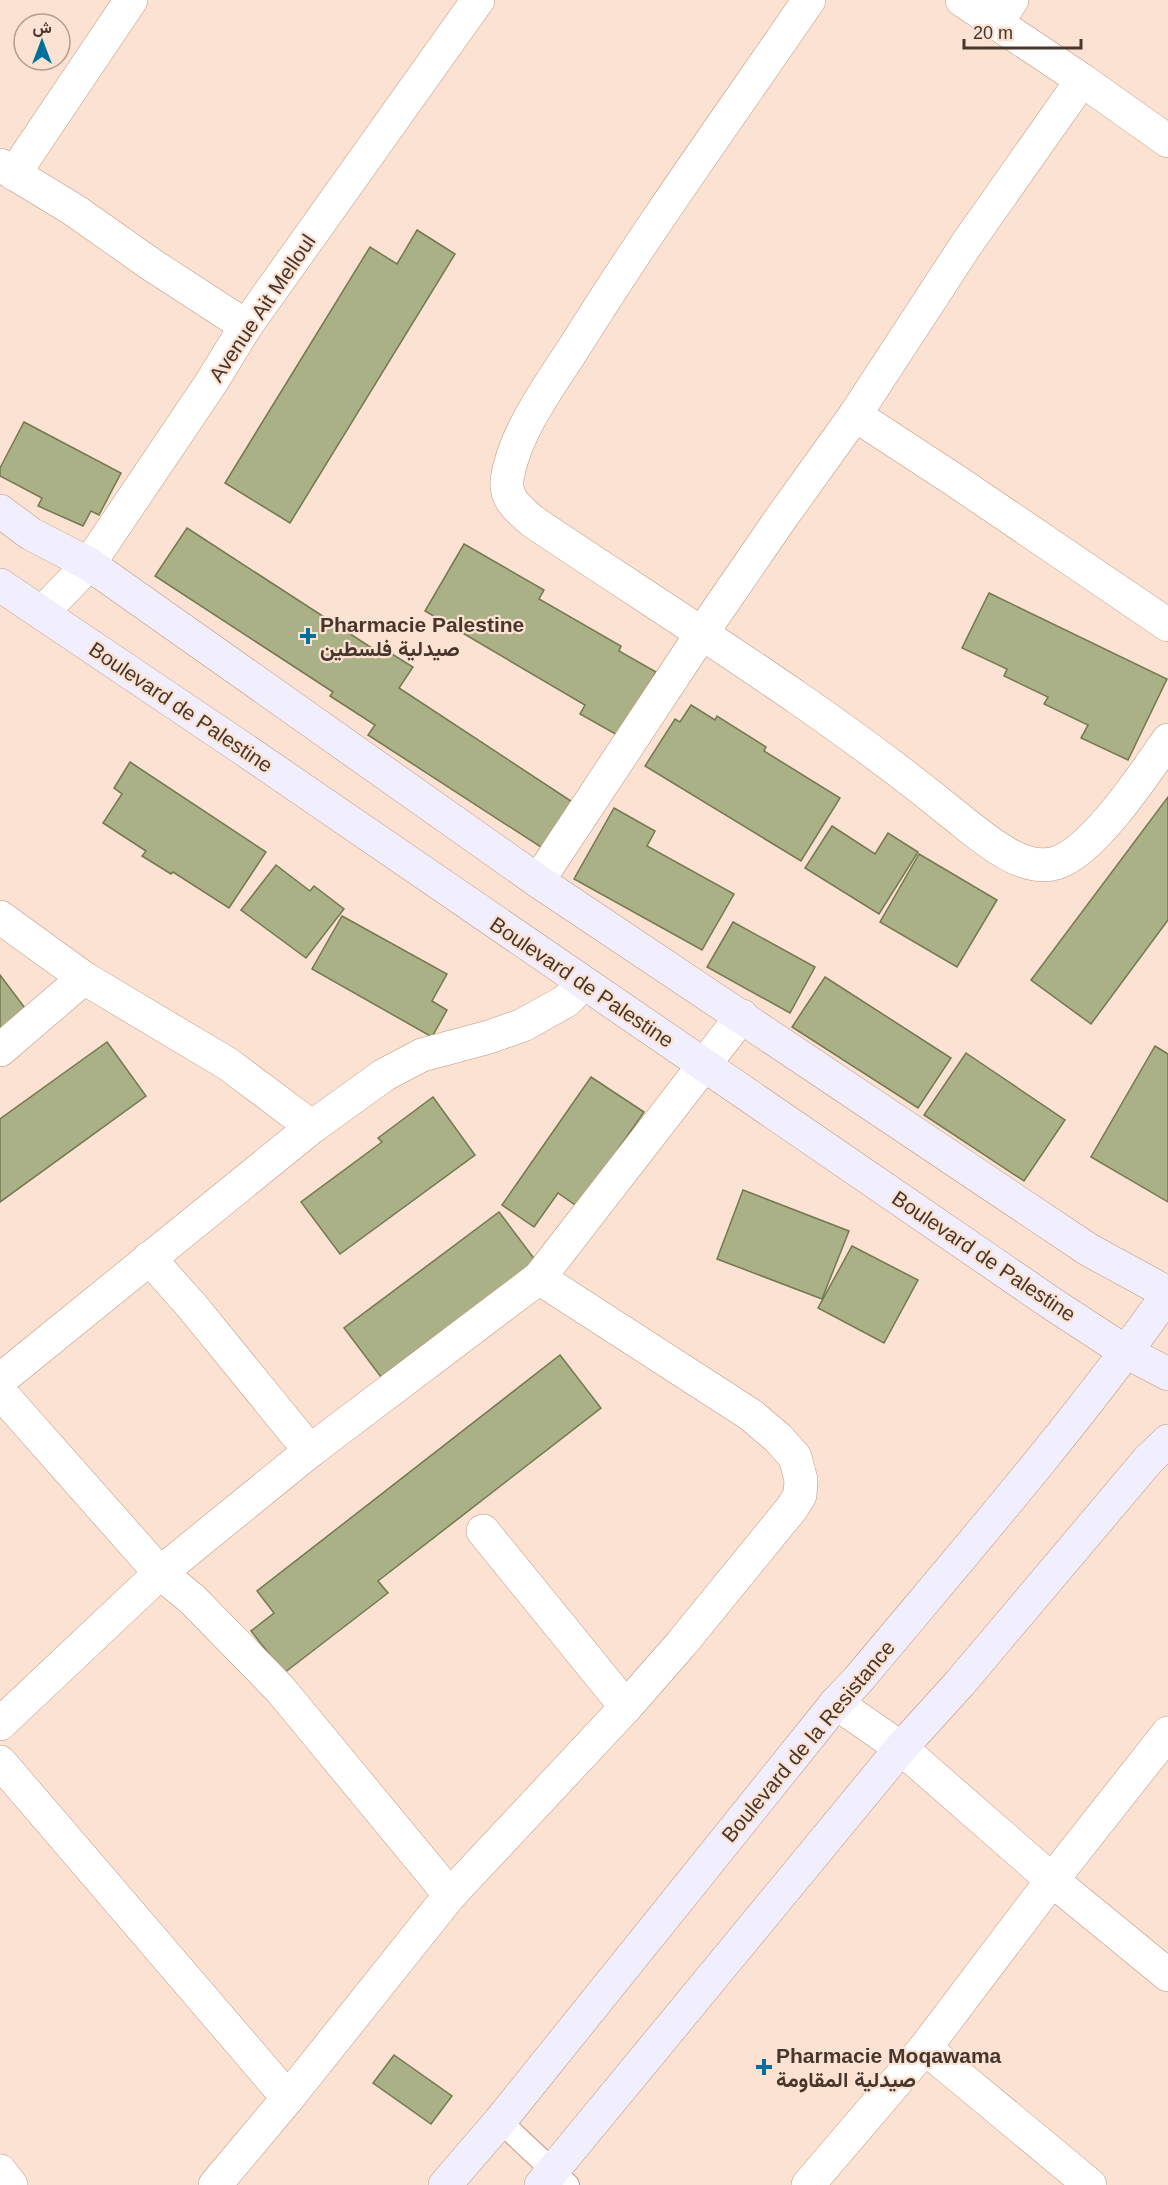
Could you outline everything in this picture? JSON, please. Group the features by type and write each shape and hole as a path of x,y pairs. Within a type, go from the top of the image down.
{"street":[{"path":"131,0 7,170 74,210 152,265 246,326"},
{"name":"Avenue Ait Melloul","path":"42,613 89,564 211,383 246,326 478,0"},
{"path":"809,0 608,294 531,416 513,457 507,483 510,502 532,520 702,633 915,784 1009,855 1036,865 1057,863 1079,850 1135,789 1168,740"},
{"path":"962,0 1005,12 1082,80 1168,141"},
{"path":"538,881 702,633 779,520 855,415 966,245 1082,80"},
{"path":"855,415 1168,625"},
{"path":"0,511 31,534 89,564 538,881 1089,1250 1168,1294"},
{"name":"Boulevard de Palestine","path":"0,585 1054,1305 1126,1352 1168,1374"},
{"path":"0,917 84,978 228,1064 312,1127"},
{"path":"0,1050 84,978"},
{"path":"0,1380 312,1127 384,1075 422,1055 489,1037 550,1012 566,1001 583,984"},
{"path":"0,1724 160,1574 310,1451 539,1278 742,1016"},
{"path":"149,1258 191,1305 310,1451"},
{"path":"215,2185 288,2098 450,1895 626,1707 682,1643 792,1508 800,1495 799,1470 795,1457 751,1415 539,1278"},
{"name":"Boulevard de la Resistance","path":"445,2185 500,2121 836,1703 857,1681 1070,1425 1168,1294"},
{"path":"0,1392 160,1574 192,1599 280,1689 450,1895"},
{"path":"554,2180 901,1748 960,1683 1149,1459 1168,1441"},
{"path":"483,1530 626,1707"},
{"path":"836,1703 901,1748 1052,1880 1168,1975"},
{"path":"808,2185 925,2048 1052,1880 1168,1733"},
{"path":"0,1762 288,2098"},
{"path":"925,2048 1090,2185"},
{"path":"0,2171 11,2185"}],"lane":[{"path":"500,2121 554,2180"}],"building":[{"path":"417,230 455,254 290,523 225,483 370,247 397,264"},
{"path":"24,422 121,473 99,515 91,511 83,526 38,506 42,498 0,476 0,468"},
{"path":"187,528 381,654 384,649 413,667 399,688 577,805 547,851 368,735 375,725 330,696 333,692 155,576"},
{"path":"464,544 544,590 539,599 621,646 619,651 656,672 619,736 580,714 585,705 425,611"},
{"path":"989,593 1167,679 1128,760 1081,738 1088,725 1044,704 1048,697 1004,676 1007,669 962,648"},
{"path":"691,705 715,720 717,716 766,747 764,751 840,798 801,861 645,766 675,719 680,722"},
{"path":"130,762 266,852 229,908 173,872 171,874 142,856 146,851 103,823 122,794 114,788"},
{"path":"1168,797 1168,920 1091,1024 1031,980"},
{"path":"614,808 655,831 647,846 734,894 702,950 574,879"},
{"path":"832,826 875,854 888,833 918,852 879,914 805,868"},
{"path":"919,854 997,900 957,967 880,922"},
{"path":"276,865 310,891 314,886 344,909 306,958 241,910"},
{"path":"342,916 447,974 432,1001 447,1010 432,1037 312,969"},
{"path":"733,922 815,967 790,1013 707,967"},
{"path":"0,975 34,1020 0,1045"},
{"path":"825,977 951,1058 918,1108 792,1027"},
{"path":"107,1042 146,1096 0,1202 0,1119"},
{"path":"1155,1046 1168,1054 1168,1202 1091,1157"},
{"path":"966,1053 1065,1120 1024,1181 924,1115"},
{"path":"591,1077 644,1112 578,1207 558,1193 534,1227 502,1205"},
{"path":"433,1097 475,1155 340,1254 301,1202 382,1142 378,1138"},
{"path":"743,1190 849,1231 822,1299 717,1259"},
{"path":"499,1212 536,1261 381,1377 344,1328"},
{"path":"852,1246 918,1280 884,1343 818,1308"},
{"path":"560,1355 601,1408 378,1581 388,1593 284,1673 251,1631 274,1613 257,1591"},
{"path":"394,2055 452,2096 431,2124 373,2083"}],"place":[{"name":"Pharmacie Palestine صيدلية فلسطين","path":"308,636"},
{"name":"Pharmacie Moqawama صيدلية المقاومة","path":"764,2067"}]}
